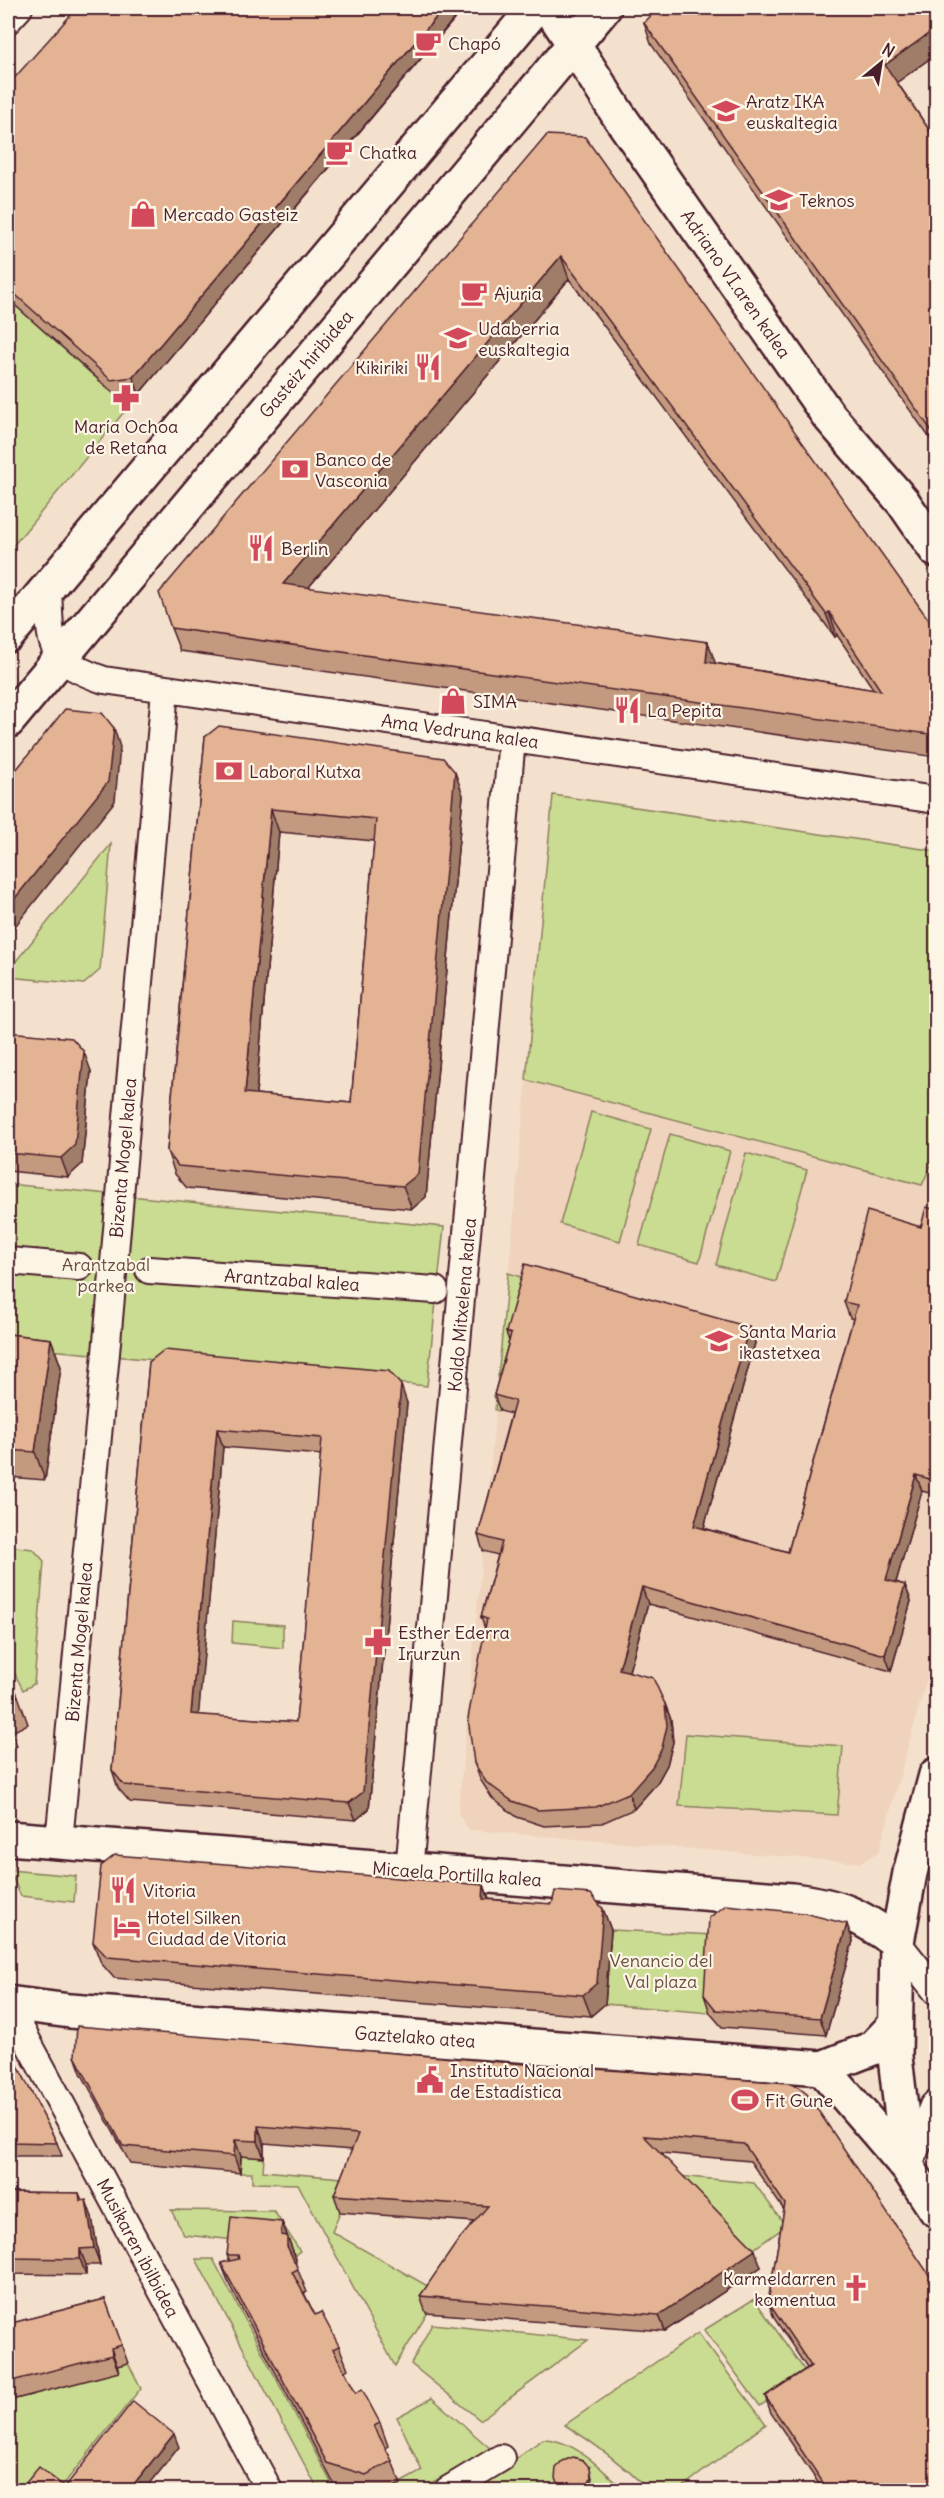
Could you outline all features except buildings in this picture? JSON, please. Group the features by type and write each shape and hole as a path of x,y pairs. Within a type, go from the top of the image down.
{"main road":[{"path":"8,635 535,8"},
{"name":"Adriano VI.aren kalea","path":"550,8 617,113 828,415 903,502 936,550"},
{"name":"Gasteiz hiribidea","path":"8,721 604,8"},
{"path":"908,2168 895,2057 897,1942 910,1873 936,1775"},
{"name":"Micaela Portilla kalea","path":"8,1838 824,1904 846,1910 867,1921 897,1942"},
{"name":"Gaztelako atea","path":"8,2004 70,2011 822,2068 873,2048 895,2025"},
{"path":"822,2068 908,2168 936,2210"}],"street":[{"path":"8,20 19,8"},
{"path":"48,588 50,628 59,658"},
{"name":"Ama Vedruna kalea","path":"59,658 78,671 104,680 165,690 936,800"},
{"name":"Bizenta Mogel kalea","path":"59,1841 105,1365 165,690"},
{"name":"Koldo Mitxelena kalea","path":"409,1870 450,1443 512,739"},
{"path":"8,1261 79,1268"},
{"name":"Arantzabal kalea","path":"149,1270 435,1290"},
{"path":"897,1942 936,1991"},
{"name":"Musikaren ibilbidea","path":"8,2004 269,2490"},
{"path":"908,2168 936,2103"},
{"path":"448,2490 501,2458"}],"shaded area":[{"name":"Santa Maria ikastetxea","path":"553,795 936,851 936,1646 879,1851 861,1863 469,1830 458,1814"}],"green space":[{"path":"8,299 116,396 139,394 8,552"},
{"path":"553,795 936,851 936,1154 922,1185 526,1080"},
{"path":"111,844 100,970 84,984 8,977 8,971"},
{"path":"591,1112 651,1129 620,1241 560,1224"},
{"path":"670,1134 730,1151 699,1262 639,1245"},
{"path":"746,1153 807,1170 776,1282 716,1265"},
{"name":"Arantzabal parkea","path":"8,1184 444,1227 427,1386 8,1346"},
{"path":"508,1273 531,1280 500,1411 495,1410"},
{"path":"8,1546 33,1549 44,1561 34,1684 23,1690 8,1660"},
{"path":"233,1621 283,1625 283,1648 232,1643"},
{"path":"686,1734 843,1746 837,1815 679,1806"},
{"path":"9,1870 76,1876 74,1902 21,1896"},
{"name":"Venancio del Val plaza","path":"611,1930 715,1935 710,2013 605,2004"},
{"path":"241,2156 264,2158 263,2171 353,2179 332,2232 440,2293 395,2366 298,2184 252,2183 252,2173 240,2173"},
{"path":"678,2176 754,2183 786,2226 748,2253"},
{"path":"171,2210 274,2211 300,2251 290,2258 290,2245 184,2235"},
{"path":"196,2259 213,2259 335,2490 318,2490"},
{"path":"754,2299 808,2375 760,2406 704,2330"},
{"path":"432,2324 588,2340 480,2420 411,2364"},
{"path":"698,2333 766,2424 678,2490 649,2490 609,2455 565,2425"},
{"path":"128,2363 141,2388 59,2490 8,2490 8,2401 118,2372 117,2366"},
{"path":"432,2398 491,2449 419,2490 387,2490 422,2471 397,2417"},
{"path":"543,2439 555,2440 577,2450 624,2490 474,2490 512,2468 508,2464"}],"place":[{"name":"Chapó","path":"428,43"},
{"name":"Aratz IKA euskaltegia","path":"726,111"},
{"name":"Chatka","path":"339,152"},
{"name":"Teknos","path":"779,200"},
{"name":"Mercado Gasteiz","path":"143,214"},
{"name":"Ajuria","path":"474,293"},
{"name":"Udaberria euskaltegia","path":"458,338"},
{"name":"Kikiriki","path":"428,367"},
{"name":"María Ochoa de Retana","path":"126,398"},
{"name":"Banco de Vasconia","path":"295,469"},
{"name":"Berlin","path":"261,548"},
{"name":"SIMA","path":"453,701"},
{"name":"La Pepita","path":"627,710"},
{"name":"Laboral Kutxa","path":"229,771"},
{"name":"Santa Maria ikastetxea","path":"719,1341"},
{"name":"Esther Ederra Irurzun","path":"378,1642"},
{"name":"Vitoria","path":"123,1890"},
{"name":"Hotel Silken Ciudad de Vitoria","path":"127,1927"},
{"name":"Instituto Nacional de Estadística","path":"430,2080"},
{"name":"Fit Gune","path":"745,2100"},
{"name":"Karmeldarren komentua","path":"856,2288"}]}
